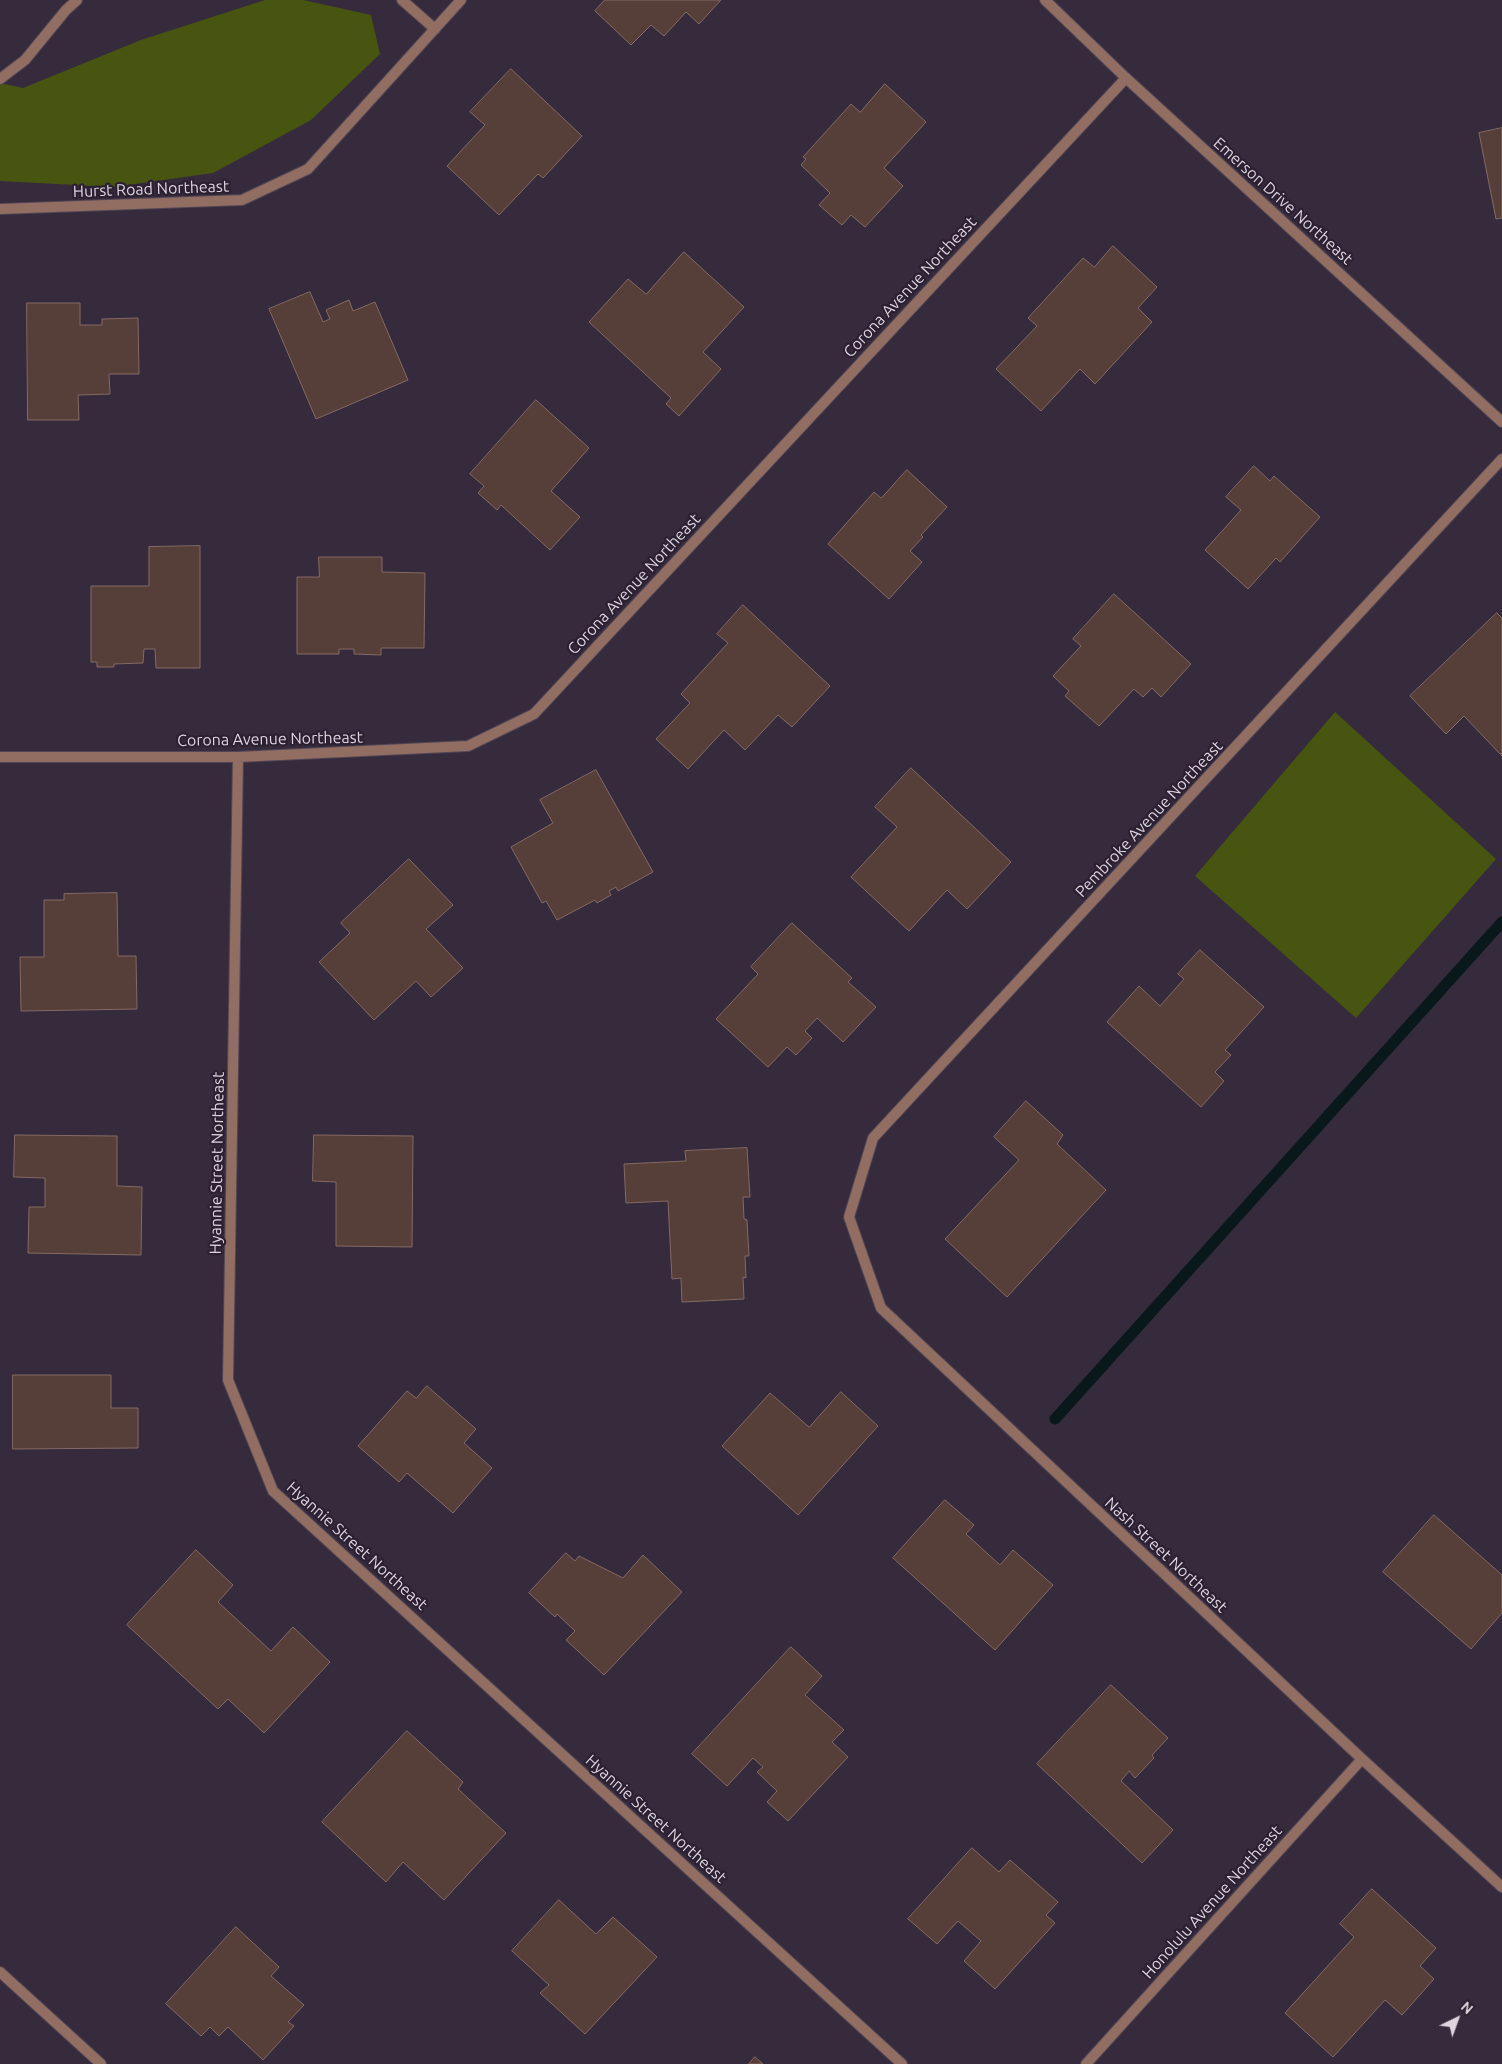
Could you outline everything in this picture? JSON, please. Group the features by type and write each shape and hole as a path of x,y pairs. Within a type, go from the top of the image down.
{"street":[{"path":"0,79 25,60 66,10 77,0"},
{"path":"402,0 434,29"},
{"name":"Hurst Road Northeast","path":"0,209 242,200 308,169 461,0"},
{"name":"Emerson Drive Northeast","path":"1045,0 1126,78 1502,422"},
{"name":"Corona Avenue Northeast","path":"0,757 238,756 468,746 534,714 1126,78"},
{"name":"Pembroke Avenue Northeast","path":"849,1217 873,1138 1502,459"},
{"name":"Hyannie Street Northeast","path":"238,756 228,1380 273,1491 902,2064"},
{"name":"Nash Street Northeast","path":"849,1217 881,1308 1362,1759 1502,1887"},
{"name":"Honolulu Avenue Northeast","path":"1086,2064 1362,1759"},
{"path":"0,1972 101,2064"}],"green space":[{"path":"265,0 303,0 371,15 380,54 311,120 213,173 113,187 0,181 0,83 23,88 141,40"},
{"path":"1335,712 1496,859 1356,1018 1195,876"}],"building":[{"path":"605,0 721,0 699,24 686,12 664,36 651,25 631,45 595,11"},
{"path":"511,69 582,136 543,178 538,174 499,215 447,166 485,125 470,112"},
{"path":"885,84 926,122 884,168 903,186 865,227 851,215 842,225 819,205 830,193 801,165 806,159 803,157 851,104 860,112"},
{"path":"1502,128 1502,218 1496,219 1479,133"},
{"path":"1113,246 1157,287 1138,308 1152,322 1095,384 1080,369 1041,411 996,369 1037,326 1028,318 1083,258 1094,267"},
{"path":"684,252 744,307 703,352 721,369 679,416 666,404 671,398 589,322 628,279 646,294"},
{"path":"310,292 323,322 330,319 326,310 349,300 353,311 375,302 408,380 316,419 269,309"},
{"path":"27,303 80,303 80,325 102,325 102,319 138,318 139,374 109,374 110,394 78,395 79,420 28,420"},
{"path":"536,400 589,448 551,491 580,517 550,550 501,505 497,510 478,493 484,486 470,474"},
{"path":"1254,466 1270,481 1274,476 1320,517 1280,562 1276,558 1248,589 1205,550 1241,510 1226,497"},
{"path":"907,470 947,507 921,535 923,537 910,551 922,562 889,599 828,544 874,492 881,498"},
{"path":"200,546 200,668 156,668 155,649 144,649 143,663 114,664 114,667 97,667 97,662 91,662 91,586 149,586 149,547"},
{"path":"319,557 382,557 382,572 425,573 424,648 381,648 381,655 354,654 354,649 339,649 339,654 297,654 297,577 319,577"},
{"path":"1114,594 1191,664 1161,697 1152,688 1143,697 1134,689 1099,726 1065,696 1069,691 1053,676 1081,646 1073,639"},
{"path":"743,605 830,686 792,727 778,715 745,750 724,730 688,769 656,739 690,703 681,694 728,643 717,634"},
{"path":"1497,613 1502,618 1502,756 1464,716 1446,734 1410,696"},
{"path":"911,768 1011,862 967,909 947,890 909,931 851,877 897,827 875,807"},
{"path":"596,770 653,872 618,891 616,887 609,891 611,895 597,903 595,900 557,920 546,901 542,903 511,847 553,823 540,800"},
{"path":"409,859 453,905 426,929 463,968 431,997 416,981 374,1020 319,962 350,933 341,923"},
{"path":"117,893 118,956 136,956 137,1009 21,1011 20,957 44,957 44,900 64,900 64,894"},
{"path":"792,923 852,978 848,982 876,1007 843,1042 817,1018 805,1031 812,1038 796,1055 787,1047 768,1067 716,1019 758,974 751,967"},
{"path":"1200,950 1264,1007 1225,1050 1231,1055 1215,1072 1224,1081 1201,1107 1107,1022 1139,986 1160,1006 1184,979 1178,974"},
{"path":"1026,1101 1063,1135 1057,1144 1106,1190 1007,1297 945,1239 1019,1160 994,1137"},
{"path":"15,1135 117,1136 117,1186 142,1187 141,1255 28,1253 29,1207 45,1207 45,1178 14,1177"},
{"path":"314,1135 413,1136 412,1247 336,1246 336,1182 313,1181"},
{"path":"747,1148 750,1197 743,1197 744,1219 747,1220 749,1256 745,1256 746,1278 743,1277 744,1299 682,1302 681,1278 672,1279 668,1201 626,1203 624,1164 686,1161 685,1151"},
{"path":"13,1375 111,1375 111,1408 138,1408 138,1448 13,1449"},
{"path":"427,1386 476,1429 464,1443 492,1468 453,1513 407,1473 399,1482 358,1446 407,1391 416,1398"},
{"path":"841,1392 878,1426 798,1515 722,1446 770,1393 809,1427"},
{"path":"945,1500 974,1525 966,1534 1000,1565 1013,1550 1053,1585 995,1650 893,1558"},
{"path":"1434,1515 1502,1575 1502,1613 1471,1649 1383,1572"},
{"path":"196,1550 233,1585 218,1602 271,1651 293,1627 330,1662 264,1733 228,1699 218,1709 127,1625"},
{"path":"566,1553 575,1561 579,1556 623,1578 643,1555 682,1592 604,1675 566,1640 575,1631 557,1614 555,1617 529,1593"},
{"path":"791,1647 822,1676 805,1695 844,1730 832,1742 848,1757 788,1821 767,1802 777,1791 757,1772 763,1767 753,1758 727,1786 692,1754"},
{"path":"1111,1685 1168,1738 1152,1755 1154,1758 1135,1778 1129,1771 1121,1781 1173,1830 1142,1863 1037,1764"},
{"path":"407,1731 463,1782 458,1789 506,1833 444,1900 403,1862 386,1882 322,1822"},
{"path":"972,1848 999,1872 1010,1860 1058,1902 1046,1915 1055,1923 995,1989 964,1961 981,1941 958,1921 937,1944 908,1919"},
{"path":"1372,1889 1436,1948 1420,1966 1434,1979 1402,2015 1385,2000 1333,2057 1285,2013 1354,1937 1340,1924"},
{"path":"559,1900 596,1934 613,1917 657,1957 585,2034 540,1993 549,1985 512,1951"},
{"path":"236,1927 279,1967 271,1976 304,2005 288,2022 294,2026 263,2060 228,2027 219,2036 210,2027 201,2036 166,2004"},
{"path":"755,2057 763,2064 749,2064"}],"waterway":[{"path":"1055,1419 1502,922"}]}
